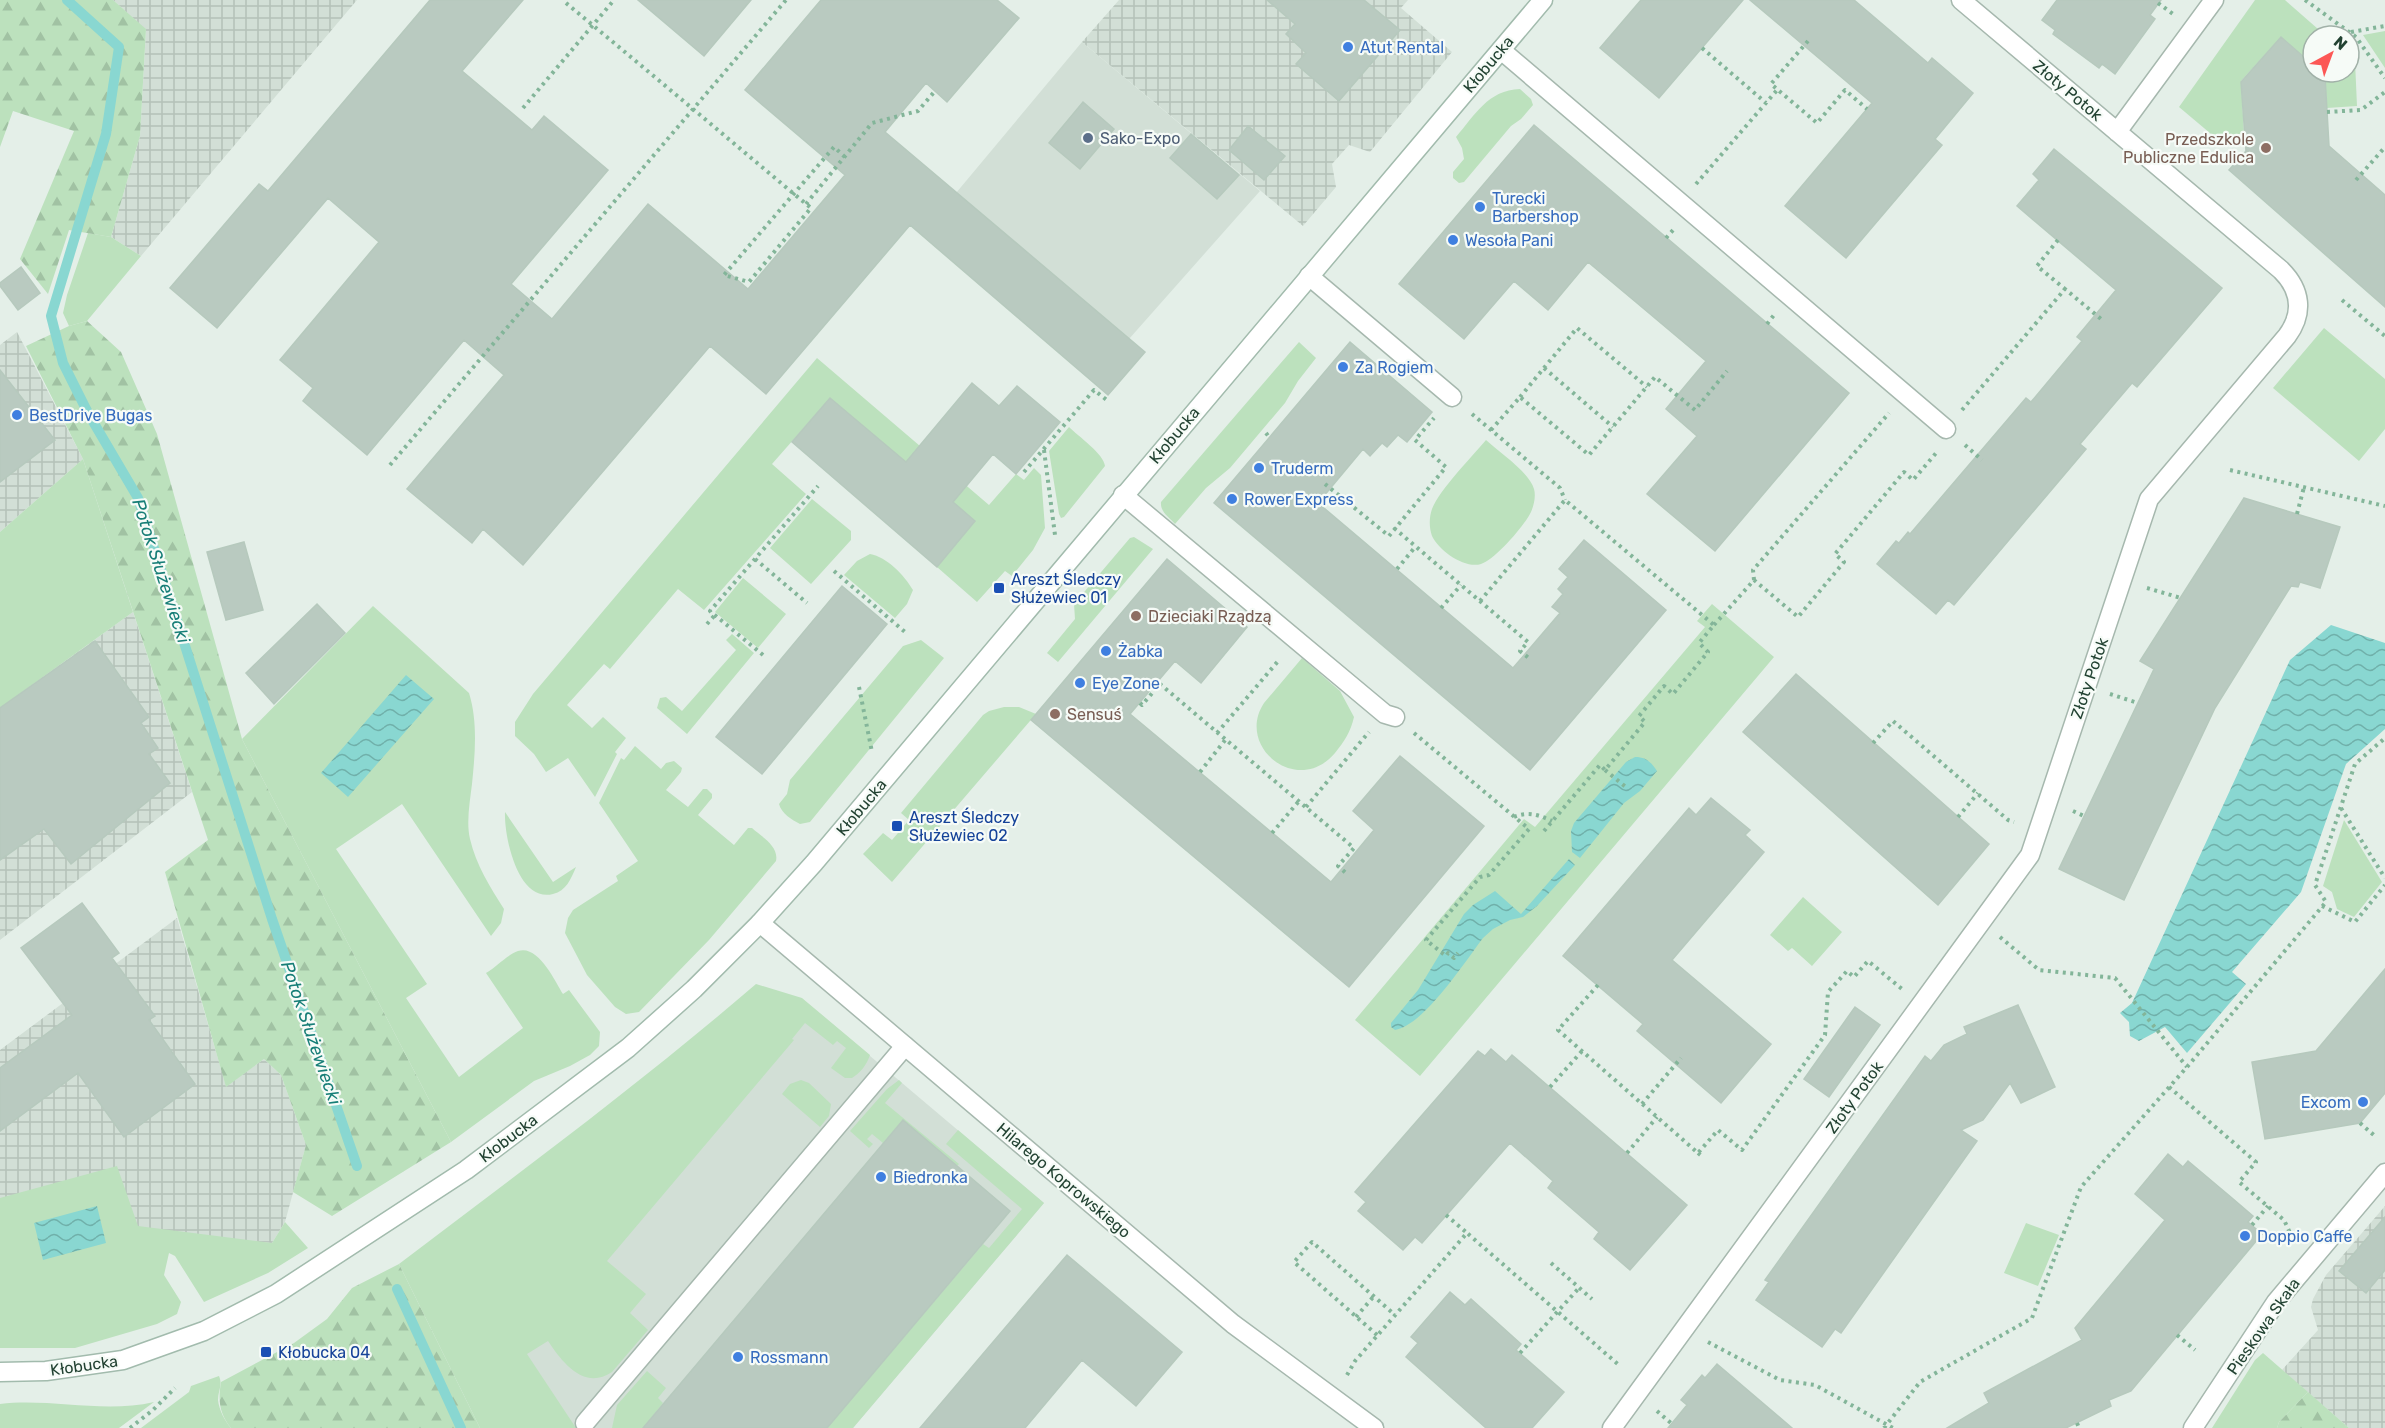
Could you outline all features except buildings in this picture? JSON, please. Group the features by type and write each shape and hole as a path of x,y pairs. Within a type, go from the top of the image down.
{"street":[{"name":"Kłobucka","path":"0,1372 46,1371 123,1360 204,1331 276,1294 466,1170 628,1048 694,989 760,923 814,863 1543,0"},
{"name":"Złoty Potok","path":"1612,1428 2030,855 2149,499 2294,326 2298,315 2299,303 2290,279 1961,0"},
{"path":"2117,132 2214,0"},
{"path":"1501,50 1946,429"},
{"path":"1309,276 1452,397"},
{"path":"1123,495 1296,640 1390,715"},
{"name":"Hilarego Koprowskiego","path":"760,923 1233,1324 1374,1428"},
{"path":"585,1423 905,1046"},
{"name":"Pieskowa Skała","path":"2193,1428 2276,1302 2385,1173"}],"path":[{"path":"523,108 614,0"},
{"path":"390,465 786,0"},
{"path":"2305,0 2340,24"},
{"path":"566,3 593,25 794,194 811,208 749,282 724,275 794,194 834,147 844,157"},
{"path":"2361,30 2385,26"},
{"path":"1808,41 1772,84 1817,123 1845,90 1867,109"},
{"path":"2361,44 2385,78"},
{"path":"1702,48 1766,103"},
{"path":"1680,202 1778,89"},
{"path":"806,204 872,123 918,111 935,91"},
{"path":"2327,111 2361,110 2385,92"},
{"path":"2356,180 2385,147"},
{"path":"2058,240 2037,266 2101,319"},
{"path":"1905,394 1753,570 1754,580 1798,617 1844,562 1834,554 1904,472 1913,480 1940,448 1946,429 2065,289"},
{"path":"2342,300 2385,336"},
{"path":"1491,430 1577,328 1647,387"},
{"path":"1544,368 1613,427"},
{"path":"1520,397 1589,455 1655,377 1695,410 1727,371"},
{"path":"1024,472 1094,390 1107,401"},
{"path":"1325,484 1389,536 1446,467 1415,440 1452,397 1560,488 1565,500 1714,625"},
{"path":"1044,449 1055,536"},
{"path":"2230,470 2385,506"},
{"path":"763,655 710,611 818,486"},
{"path":"2296,514 2304,487"},
{"path":"1480,601 1565,500"},
{"path":"1394,528 1528,642 1520,651 1530,659"},
{"path":"1396,569 1416,546"},
{"path":"755,559 807,603"},
{"path":"834,572 906,632"},
{"path":"1605,770 1645,722 1639,716 1664,686 1673,694 1708,652 1699,643 1754,580"},
{"path":"1441,608 1461,585"},
{"path":"2139,585 2181,598"},
{"path":"707,624 715,615"},
{"path":"1217,733 1296,640"},
{"path":"1140,703 1142,705 1160,684 1354,848 1338,866 1347,874"},
{"path":"860,687 872,753"},
{"path":"2103,692 2138,703"},
{"path":"1306,807 1390,715 1529,829 1489,875 1480,877 1426,940 1446,956 1449,953 1455,958 1458,953"},
{"path":"1873,743 1893,721 2008,820"},
{"path":"1885,1426 1920,1382 2032,1318 2081,1187 2187,1067 2326,902 2315,885 2355,764 2385,738"},
{"path":"1200,772 1226,739"},
{"path":"1544,831 1600,765 1627,788"},
{"path":"1958,817 1978,793"},
{"path":"1272,833 1299,801"},
{"path":"2340,808 2385,878"},
{"path":"1514,817 1531,813 1552,821"},
{"path":"2322,906 2355,922 2385,885"},
{"path":"1995,933 2039,970 2115,978 2187,1067"},
{"path":"1698,1153 1718,1130 1742,1150 1825,1035 1828,992 1847,971 1854,976 1868,961 1907,993"},
{"path":"1598,985 1558,1030 1703,1157"},
{"path":"1550,1087 1582,1051"},
{"path":"1642,1104 1681,1058"},
{"path":"2169,1087 2256,1162 2239,1182 2284,1220 2292,1237"},
{"path":"1627,1153 1657,1117"},
{"path":"2360,1123 2376,1137"},
{"path":"2252,1225 2268,1206"},
{"path":"1446,1215 1620,1366"},
{"path":"1355,1361 1467,1233"},
{"path":"1377,1335 1294,1262 1312,1242 1395,1315"},
{"path":"1551,1263 1592,1299"},
{"path":"1520,1353 1579,1288"},
{"path":"1356,1317 1374,1296"},
{"path":"2177,1335 2195,1350"},
{"path":"1701,1339 1780,1380 1815,1385 1877,1419 1885,1426 1893,1428"},
{"path":"130,1428 153,1410 175,1388"},
{"path":"1652,1406 1672,1424"},
{"path":"2077,1423 2079,1428"}],"shaded area":[{"path":"113,0 357,0 141,256 111,237 140,136 146,30"},
{"path":"1119,0 1408,0 1401,8 1452,52 1370,152 1349,145 1332,164 1336,187 1303,226 1082,42"},
{"path":"1082,42 1260,191 1129,339 956,193"},
{"path":"17,332 83,459 0,532 0,345"},
{"path":"133,612 192,792 0,940 0,708"},
{"path":"177,918 226,1086 264,1059 281,1075 306,1145 285,1222 272,1243 0,1221 0,1050"},
{"path":"818,1012 1044,1203 853,1428 480,1428 553,1287 786,1013"},
{"path":"2385,1206 2385,1428 2349,1428 2282,1370 2318,1330 2311,1307 2326,1275"}],"green space":[{"path":"0,0 113,0 146,29 140,136 111,237 69,230 48,294 20,259 74,131 13,111 0,147"},
{"path":"2255,0 2285,0 2312,24 2301,24 2301,54 2281,37 2241,81 2244,133 2217,139 2179,107"},
{"path":"2385,31 2385,68 2363,35"},
{"path":"2326,84 2356,84 2357,106 2327,108"},
{"path":"1520,89 1531,99 1533,105 1521,119 1511,126 1464,182 1459,183 1453,178 1453,172 1464,159 1462,148 1456,137 1476,112 1491,99 1509,90"},
{"path":"88,233 111,237 141,256 87,321 69,326 63,313"},
{"path":"87,321 121,352 157,434 242,739 451,1142 332,1216 293,1192 306,1145 281,1075 264,1059 226,1087 165,872 208,840 83,459 26,346 69,326"},
{"path":"2324,328 2385,379 2385,429 2359,461 2273,388"},
{"path":"1299,342 1316,358 1285,403 1230,468 1206,488 1175,524 1163,512 1161,502"},
{"path":"817,358 989,505 1016,474 1024,480 1034,468 1041,475 1045,528 1033,550 1012,576 1005,571 977,602 937,567 975,521 830,398 772,464 806,494 704,610 678,589 610,669 604,664 567,705 592,728 603,717 626,738 615,752 617,754 595,797 568,758 546,772 534,754 515,736 515,722 533,694"},
{"path":"1069,427 1096,451 1105,466 1061,518 1049,451"},
{"path":"1486,440 1526,476 1534,489 1535,498 1528,518 1509,541 1487,561 1475,565 1453,558 1435,542 1430,530 1430,519 1432,509 1442,492"},
{"path":"83,459 133,612 0,708 0,532"},
{"path":"812,499 851,531 851,540 811,584 770,548"},
{"path":"1134,537 1153,549 1058,662 1047,653 1075,619 1074,604 1130,538"},
{"path":"870,554 883,559 894,568 913,590 907,604 895,618 844,575 857,561"},
{"path":"743,578 786,614 758,648 715,612"},
{"path":"1712,604 1774,657 1420,1076 1355,1020 1524,819 1535,827 1705,627 1697,621"},
{"path":"373,606 469,693 474,715 475,738 468,826 480,867 504,909 501,923 491,936 402,804 336,849 427,984 406,998 459,1077 523,1028 486,973 518,951 525,950 539,958 563,994 569,990 600,1032 599,1046 590,1055 534,1081 451,1142 242,739"},
{"path":"732,634 754,653 687,734 657,708 660,698 666,697 682,711 736,650 726,640"},
{"path":"921,640 944,658 810,822 800,824 790,818 779,804 787,794 790,780 903,646"},
{"path":"1302,658 1340,691 1354,717 1347,736 1335,753 1320,765 1304,770 1289,768 1275,761 1264,750 1258,736 1257,720 1264,703"},
{"path":"1004,707 1019,707 1036,714 892,882 863,854 883,833 892,840 909,820 901,813 983,715"},
{"path":"635,746 661,769 666,763 674,761 682,768 666,790 688,807 703,789 707,789 712,794 712,798 698,815 734,845 748,828 752,828 772,846 776,861 709,940 639,1012 626,1014 615,1007 587,975 565,933 568,918 573,910 618,881 616,876 638,861 599,803 621,758 624,760"},
{"path":"505,812 553,882 576,867 565,887 553,894 541,894 522,879 507,837"},
{"path":"2344,820 2382,882 2354,917 2337,909 2332,892 2323,886"},
{"path":"1803,897 1842,932 1812,966 1792,948 1788,951 1770,935"},
{"path":"756,984 802,998 870,1055 865,1066 852,1078 845,1078 831,1068 846,1048 837,1041 833,1045 805,1023 792,1039 794,1040 607,1261 646,1294 630,1313 648,1330 612,1372 602,1377 592,1378 575,1372 548,1341 527,1354 576,1428 480,1428 399,1264 624,1092"},
{"path":"801,1080 809,1083 831,1104 829,1116 820,1127 782,1094 790,1084"},
{"path":"899,1080 902,1083 885,1103 959,1164 957,1166 903,1120 883,1143 872,1134 867,1139 873,1144 869,1148 850,1131 887,1089"},
{"path":"958,1130 1044,1203 853,1428 827,1428 983,1244 989,1248 1022,1209 946,1144"},
{"path":"117,1166 138,1226 272,1243 285,1222 308,1248 268,1273 204,1302 175,1256 169,1253 164,1275 181,1302 177,1314 157,1324 75,1348 0,1348 0,1198"},
{"path":"2026,1223 2059,1235 2038,1286 2004,1273"},
{"path":"399,1264 480,1428 231,1428 220,1406 221,1382 294,1343 327,1319 352,1288"},
{"path":"2263,1353 2308,1392 2279,1422 2277,1428 2212,1428 2255,1360"},
{"path":"647,1371 666,1388 658,1398 663,1403 643,1428 612,1428 617,1405"},
{"path":"219,1376 221,1382 219,1404 231,1428 141,1428 189,1392 191,1386"},
{"path":"2308,1392 2349,1428 2277,1428 2279,1422"},
{"path":"154,1402 119,1428 0,1428 0,1404 39,1403 116,1407"}],"water":[{"path":"2331,625 2385,643 2385,729 2346,764 2301,892 2232,972 2246,984 2187,1053 2165,1027 2139,1041 2130,1036 2129,1022 2120,1013 2132,1003 2290,660"},
{"path":"406,675 434,699 348,797 321,773"},
{"path":"1635,757 1648,761 1657,771 1640,791 1624,803 1580,858 1572,852 1571,831 1574,823 1626,762"},
{"path":"1569,859 1575,865 1537,906 1523,917 1510,920 1493,929 1483,938 1431,1005 1406,1026 1395,1030 1391,1027 1391,1023 1418,990 1464,914 1473,905 1495,891 1521,914"},
{"path":"97,1206 106,1243 43,1260 34,1223"}],"waterway":[{"name":"Potok Służewiecki","path":"67,0 119,47 106,134 51,316 63,363 88,413 138,498 272,919 357,1166"},
{"name":"Potok Służewiecki","path":"397,1289 461,1428"}],"place":[{"name":"Atut Rental","path":"1348,47"},
{"name":"Sako-Expo","path":"1088,138"},
{"name":"Przedszkole Publiczne Edulica","path":"2266,148"},
{"name":"Turecki Barbershop","path":"1480,207"},
{"name":"Wesoła Pani","path":"1453,240"},
{"name":"Za Rogiem","path":"1343,367"},
{"name":"BestDrive Bugas","path":"17,415"},
{"name":"Truderm","path":"1259,468"},
{"name":"Rower Express","path":"1232,499"},
{"name":"Areszt Śledczy Służewiec 01","path":"999,588"},
{"name":"Dzieciaki Rządzą","path":"1136,616"},
{"name":"Żabka","path":"1106,651"},
{"name":"Eye Zone","path":"1080,683"},
{"name":"Sensuś","path":"1055,714"},
{"name":"Areszt Śledczy Służewiec 02","path":"897,826"},
{"name":"Excom","path":"2363,1102"},
{"name":"Biedronka","path":"881,1177"},
{"name":"Doppio Caffe","path":"2245,1236"},
{"name":"Kłobucka 04","path":"266,1352"},
{"name":"Rossmann","path":"738,1357"}]}
